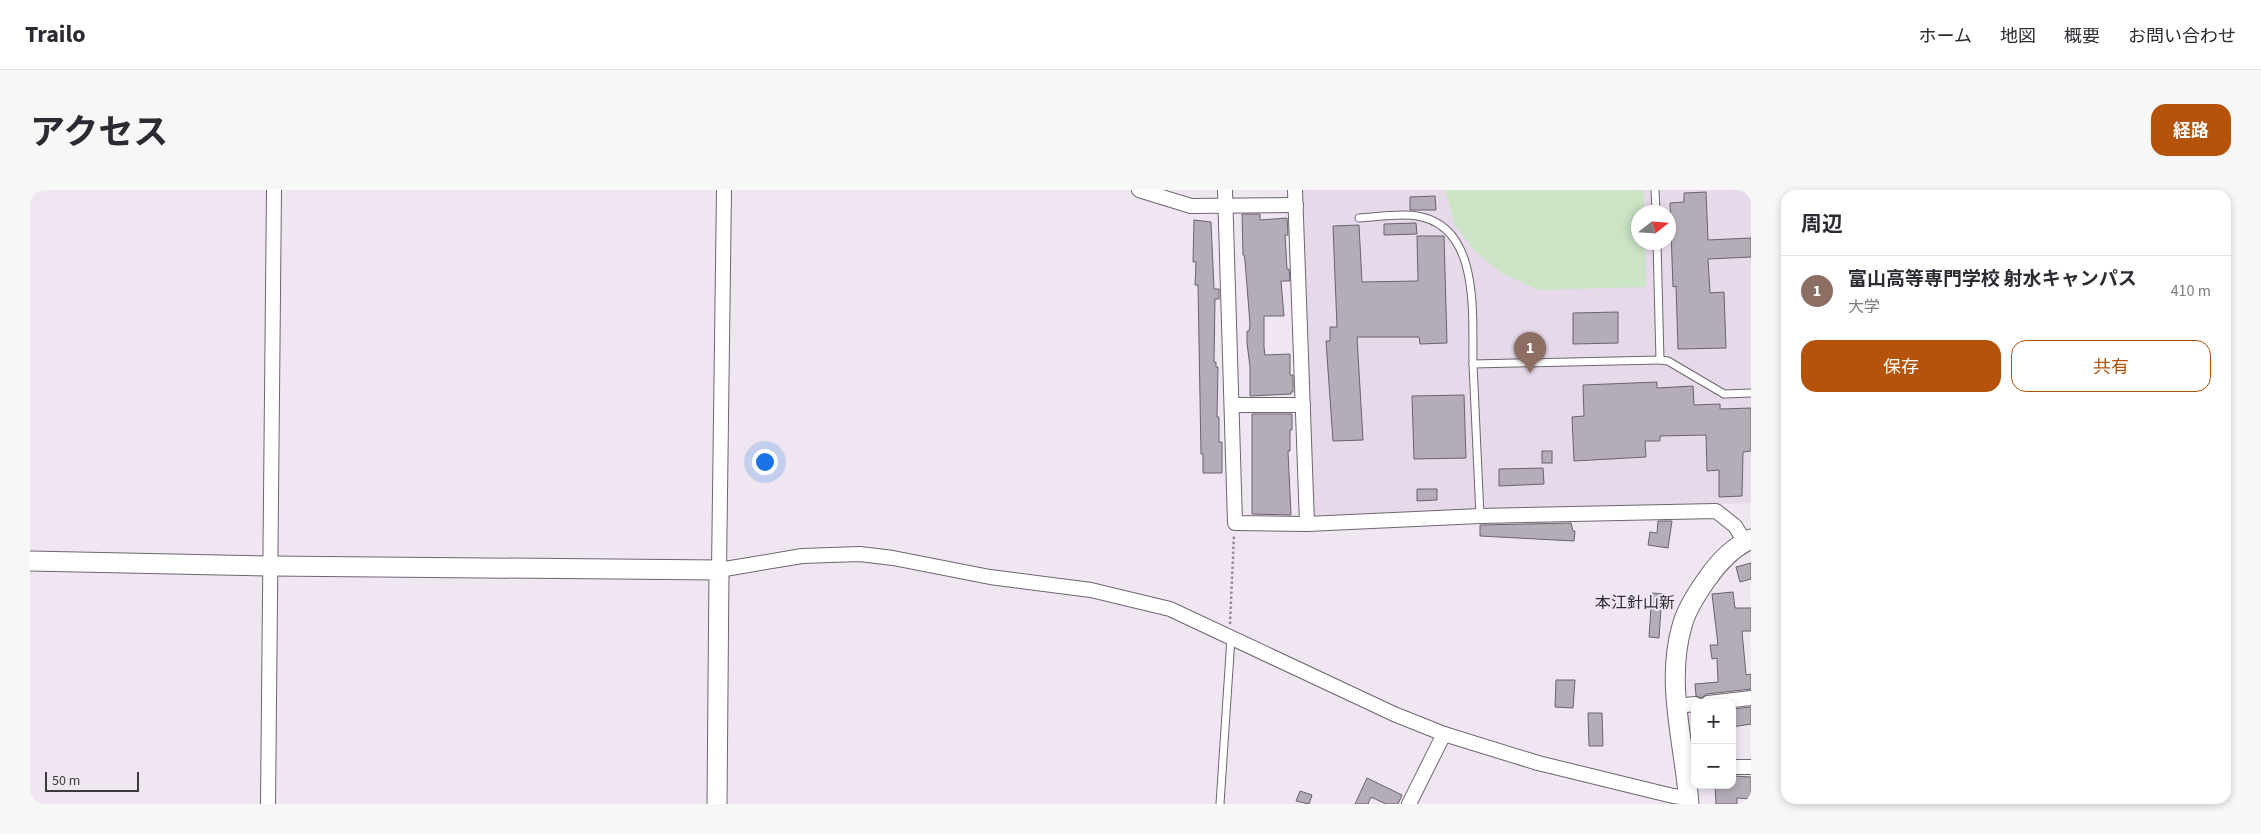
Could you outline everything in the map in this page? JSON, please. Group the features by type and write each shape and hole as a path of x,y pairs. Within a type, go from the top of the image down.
{"street":[{"path":"268,804 274,190"},
{"path":"716,804 725,569 724,190"},
{"path":"1139,190 1191,206 1296,205"},
{"path":"30,561 271,566 725,569 802,556 831,554 860,554 893,558 990,577 1092,590 1170,609 1394,714 1444,734 1538,763 1689,801 1690,769 1686,705 1676,678 1682,626 1697,593 1717,564 1748,540 1735,526 1716,511 1480,516 1307,524 1235,524 1225,190"},
{"path":"1295,190 1307,524"},
{"path":"1232,405 1303,405"},
{"path":"1736,700 1751,698"},
{"path":"1409,804 1444,734"},
{"path":"1736,767 1751,767"}],"lane":[{"path":"1655,190 1656,205"},
{"path":"1359,218 1417,216 1449,231 1459,245 1466,265 1470,287 1480,516"},
{"path":"1657,250 1660,360"},
{"path":"1473,364 1660,360 1668,361 1724,394 1751,393"},
{"path":"1220,804 1226,683 1231,638"}],"path":[{"path":"1231,638 1235,524"}],"shaded area":[{"path":"1302,190 1751,190 1751,503 1314,516"}],"green space":[{"path":"1445,190 1644,190 1644,205 1631,205 1631,250 1645,250 1646,287 1539,290 1503,274 1476,253 1455,225"}],"building":[{"path":"1706,192 1708,240 1751,238 1751,257 1708,259 1710,293 1724,292 1726,348 1678,349 1676,286 1673,287 1672,250 1676,250 1676,205 1670,205 1670,203 1684,202 1684,193"},
{"path":"1435,196 1436,210 1410,210 1410,197"},
{"path":"1242,214 1260,214 1260,220 1287,218 1288,235 1285,235 1287,269 1289,269 1290,281 1281,281 1284,316 1264,316 1264,347 1265,355 1290,354 1290,375 1293,375 1293,392 1291,394 1250,396 1247,331 1249,331 1250,324 1243,255"},
{"path":"1194,220 1211,222 1214,289 1219,289 1219,299 1215,299 1214,362 1216,362 1216,367 1218,367 1217,417 1219,417 1219,442 1222,442 1222,473 1203,473 1198,285 1195,285 1196,262 1193,262"},
{"path":"1416,223 1417,234 1384,235 1384,224"},
{"path":"1359,225 1362,282 1418,281 1417,236 1444,236 1447,343 1420,344 1419,337 1357,337 1363,440 1333,441 1326,341 1330,341 1330,327 1337,327 1333,226"},
{"path":"1618,312 1618,343 1573,344 1573,313"},
{"path":"1657,382 1657,388 1693,386 1694,405 1720,404 1720,409 1751,408 1751,451 1743,452 1742,496 1719,497 1719,470 1707,471 1706,435 1660,436 1660,441 1645,441 1646,457 1574,461 1572,417 1584,416 1583,385"},
{"path":"1464,395 1466,458 1414,459 1412,396"},
{"path":"1252,414 1292,414 1290,451 1288,451 1291,515 1252,514"},
{"path":"1542,451 1552,451 1552,463 1542,463"},
{"path":"1543,468 1544,484 1499,486 1499,469"},
{"path":"1417,489 1437,489 1437,500 1417,501"},
{"path":"1658,521 1672,521 1668,548 1648,545 1650,532 1657,533"},
{"path":"1571,523 1573,531 1575,531 1574,541 1480,536 1480,525"},
{"path":"1751,563 1751,579 1740,582 1736,567"},
{"path":"1733,592 1735,608 1751,608 1751,631 1742,631 1746,675 1751,674 1751,689 1707,694 1701,698 1696,696 1695,684 1718,682 1717,658 1712,659 1710,645 1718,645 1712,594"},
{"path":"1652,593 1665,594 1661,609 1659,638 1649,637"},
{"path":"1556,680 1575,680 1573,708 1555,707"},
{"path":"1751,707 1751,724 1736,726 1736,709"},
{"path":"1588,713 1602,713 1603,746 1589,746"},
{"path":"1736,776 1751,777 1751,799 1737,798 1737,804 1716,804 1715,789 1736,789"},
{"path":"1367,778 1402,795 1398,804 1386,804 1371,797 1368,804 1355,804"},
{"path":"1300,791 1312,795 1309,804 1296,801"}],"place":[{"name":"富山高等専門学校 射水キャンパス","path":"1530,373"}],"district":[{"name":"本江針山新","path":"1635,603"}]}
